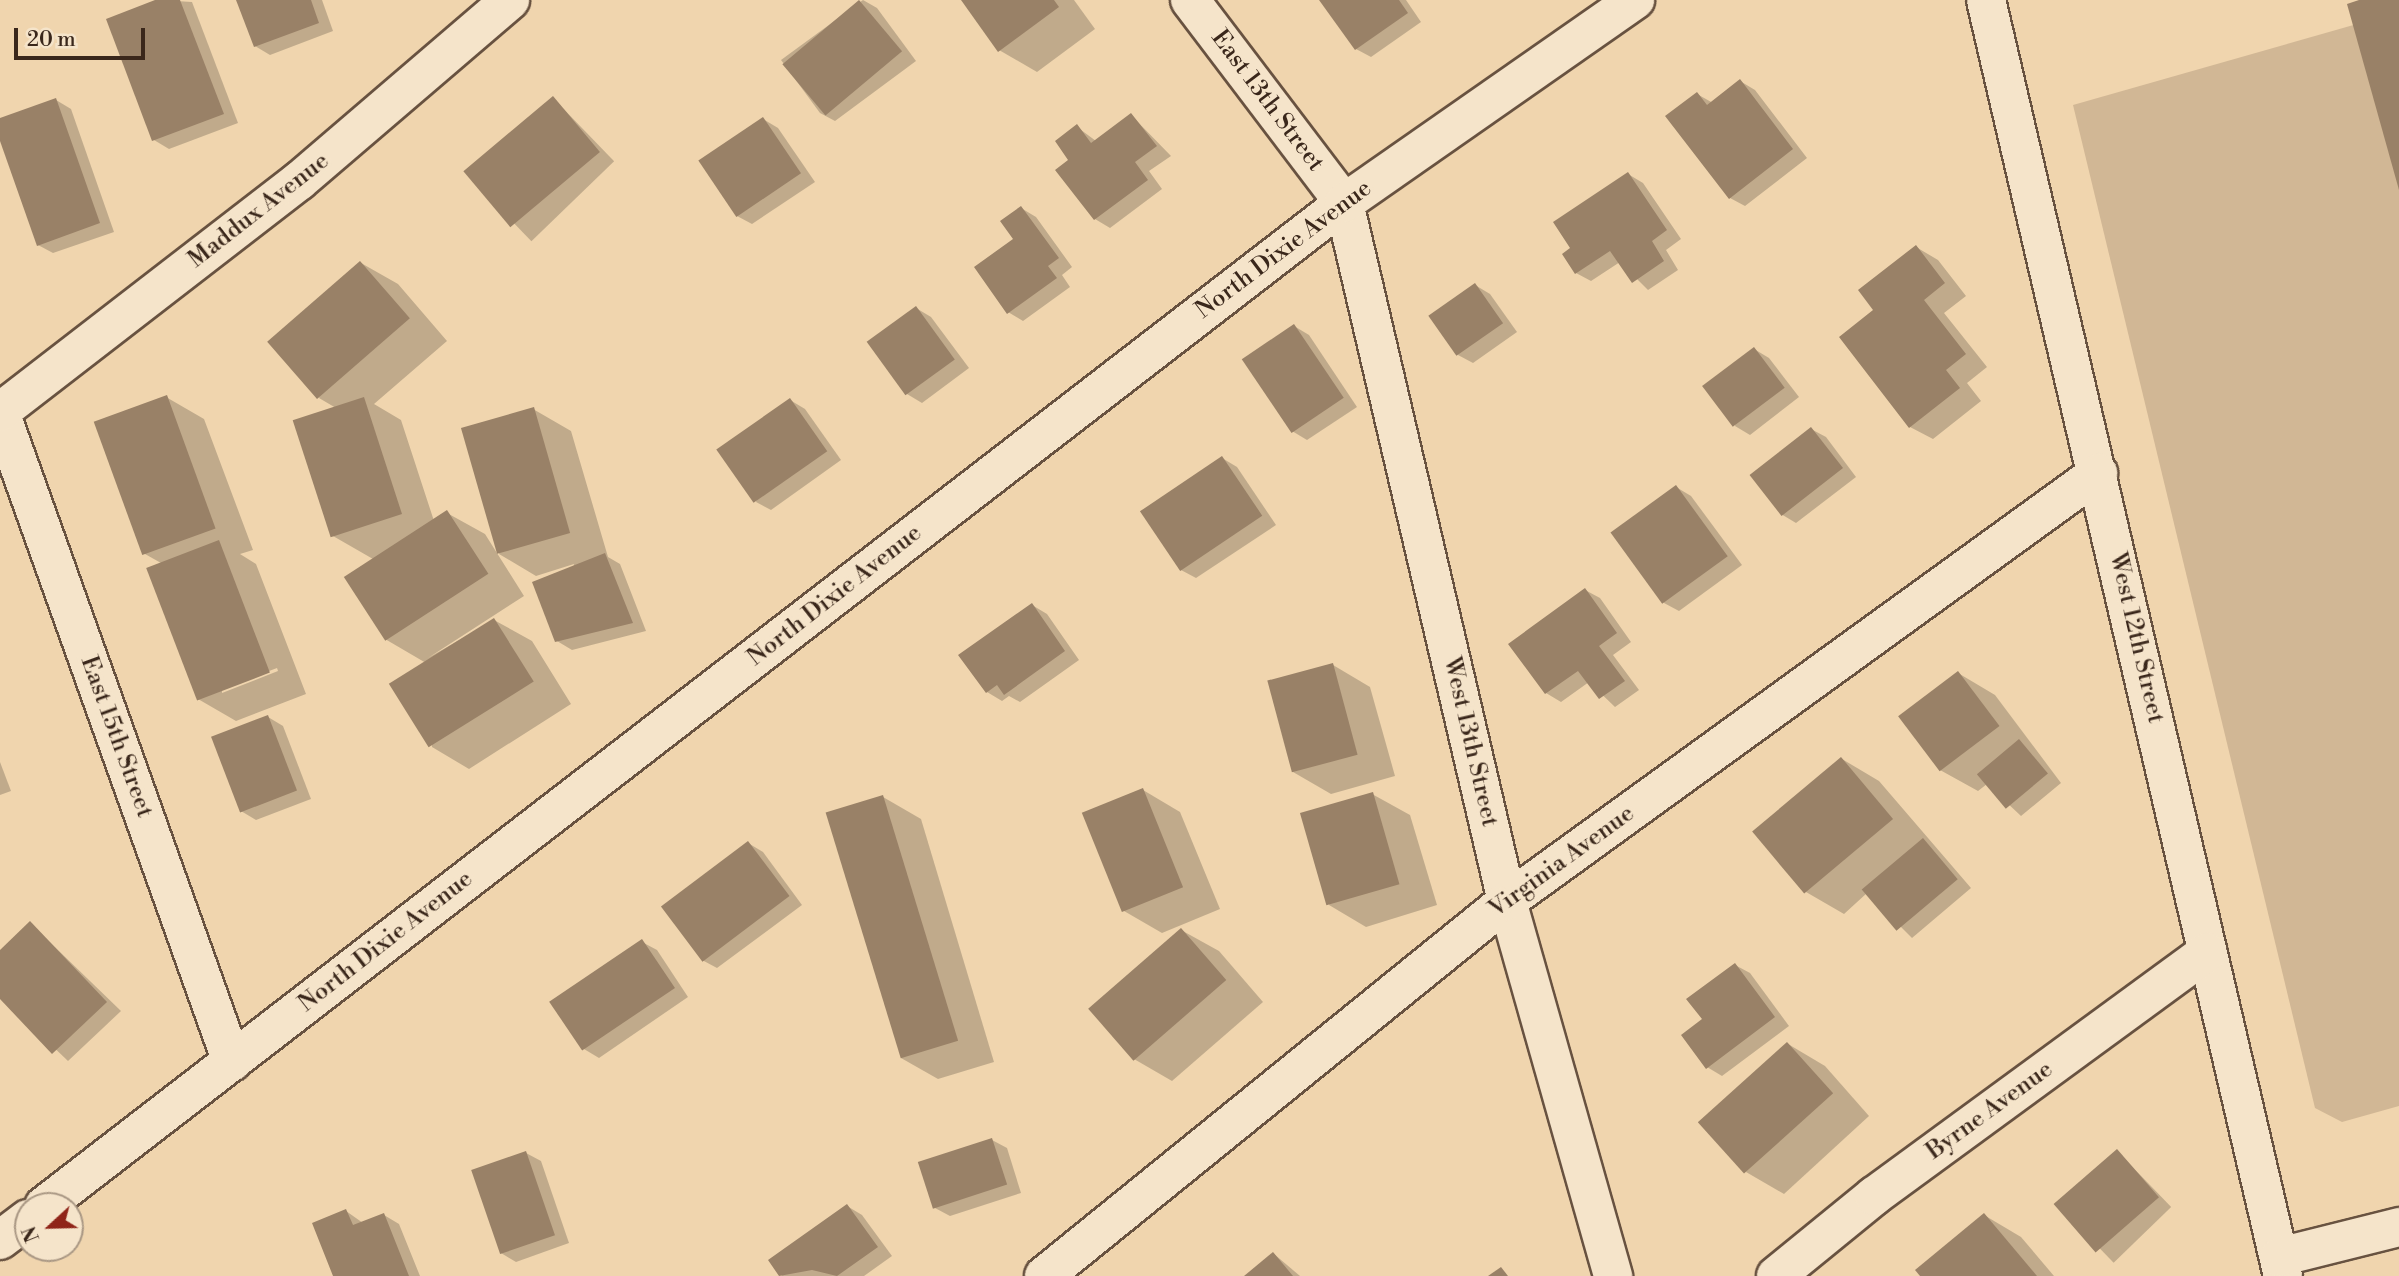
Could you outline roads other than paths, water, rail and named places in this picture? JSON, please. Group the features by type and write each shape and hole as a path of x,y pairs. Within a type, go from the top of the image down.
{"street":[{"name":"Maddux Avenue","path":"0,412 299,181 510,0"},
{"name":"East 13th Street","path":"1190,0 1344,203"},
{"name":"North Dixie Avenue","path":"62,1192 1344,203 1635,0"},
{"name":"West 12th Street","path":"1986,0 2281,1266"},
{"name":"West 13th Street","path":"1344,203 1507,901 1613,1276"},
{"name":"East 15th Street","path":"0,412 232,1062"},
{"name":"Virginia Avenue","path":"1044,1276 1507,901 2098,473"},
{"name":"Byrne Avenue","path":"1776,1276 1874,1196 2207,952"},
{"path":"2281,1266 2399,1227"}]}
